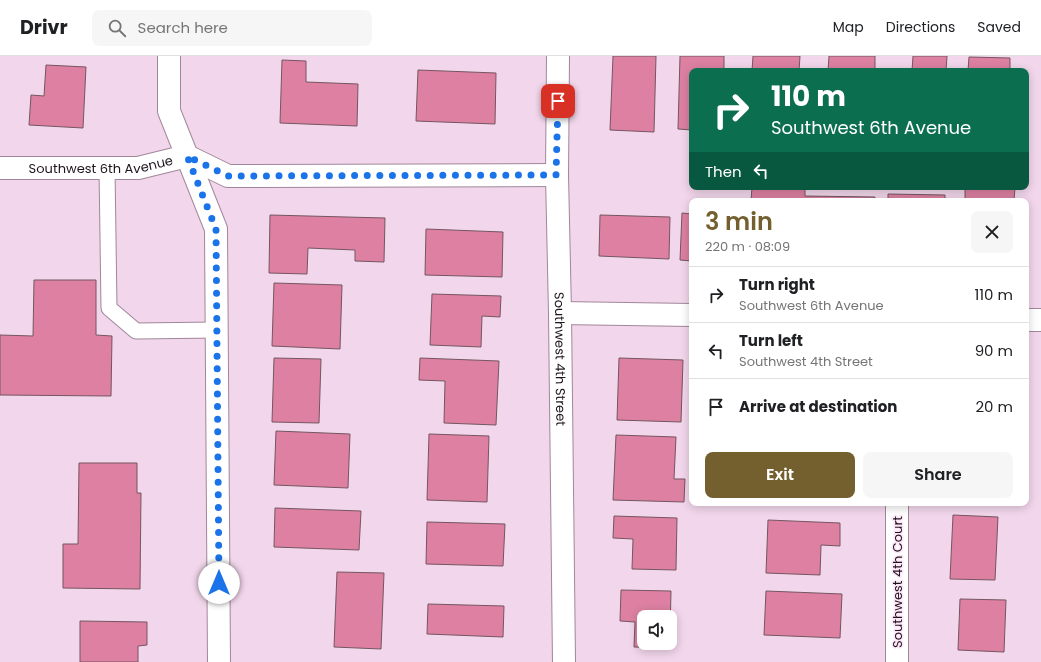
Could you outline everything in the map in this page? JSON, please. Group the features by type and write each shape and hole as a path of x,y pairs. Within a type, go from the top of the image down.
{"street":[{"path":"169,56 168,111 216,229 219,662"},
{"name":"Southwest 4th Street","path":"558,56 556,175 560,313 564,662"},
{"name":"Southwest 6th Avenue","path":"0,168 138,168 187,156 228,176 556,175"},
{"path":"560,313 689,315"},
{"path":"1029,320 1041,320"},
{"name":"Southwest 4th Court","path":"897,506 897,662"}],"lane":[{"path":"106,168 109,308 136,331 217,330"}],"building":[{"path":"613,56 656,56 654,132 610,130"},
{"path":"680,56 724,56 724,68 689,68 689,130 678,129"},
{"path":"753,56 800,56 799,68 752,68"},
{"path":"829,56 875,56 875,68 828,68"},
{"path":"913,56 947,56 946,68 912,68"},
{"path":"969,57 1010,58 1010,68 968,68"},
{"path":"282,60 306,61 306,82 358,84 357,126 280,123"},
{"path":"46,65 86,67 83,128 29,125 31,95 44,96"},
{"path":"418,70 496,73 495,124 416,121"},
{"path":"752,190 805,190 805,196 875,197 875,198 751,198"},
{"path":"965,190 1015,190 1014,198 965,198"},
{"path":"888,194 945,195 945,198 888,198"},
{"path":"682,213 689,214 689,261 680,260"},
{"path":"270,215 385,218 384,262 355,261 355,250 308,248 307,274 269,273"},
{"path":"600,215 670,217 669,259 599,256"},
{"path":"426,229 503,232 502,277 425,275"},
{"path":"34,280 96,280 96,335 112,336 111,396 0,395 0,335 33,336"},
{"path":"274,283 342,285 340,349 272,346"},
{"path":"432,294 501,296 500,317 482,316 481,347 430,345"},
{"path":"274,358 321,359 319,423 272,422"},
{"path":"420,358 499,361 496,425 444,423 445,381 419,380"},
{"path":"619,358 683,360 681,422 617,420"},
{"path":"276,431 350,434 348,488 274,485"},
{"path":"429,434 489,436 487,502 427,500"},
{"path":"616,435 676,437 674,479 685,479 684,502 613,500"},
{"path":"79,463 137,463 137,493 141,493 140,589 63,588 63,544 78,544"},
{"path":"275,508 361,511 359,550 274,547"},
{"path":"953,515 998,517 995,580 950,579"},
{"path":"614,516 677,518 676,570 632,569 633,539 613,538"},
{"path":"768,520 840,523 840,546 821,545 820,575 766,573"},
{"path":"427,522 505,524 503,566 426,564"},
{"path":"337,572 384,573 381,649 334,647"},
{"path":"621,590 671,591 671,610 637,610 637,647 634,647 635,622 620,621"},
{"path":"766,591 842,594 840,638 764,635"},
{"path":"960,599 1006,600 1004,652 958,650"},
{"path":"428,604 504,606 503,637 427,634"},
{"path":"80,621 147,622 147,645 138,646 138,662 80,662"}],"route":[{"path":"219,583 216,229 187,156 228,176 556,175 558,101"}]}
